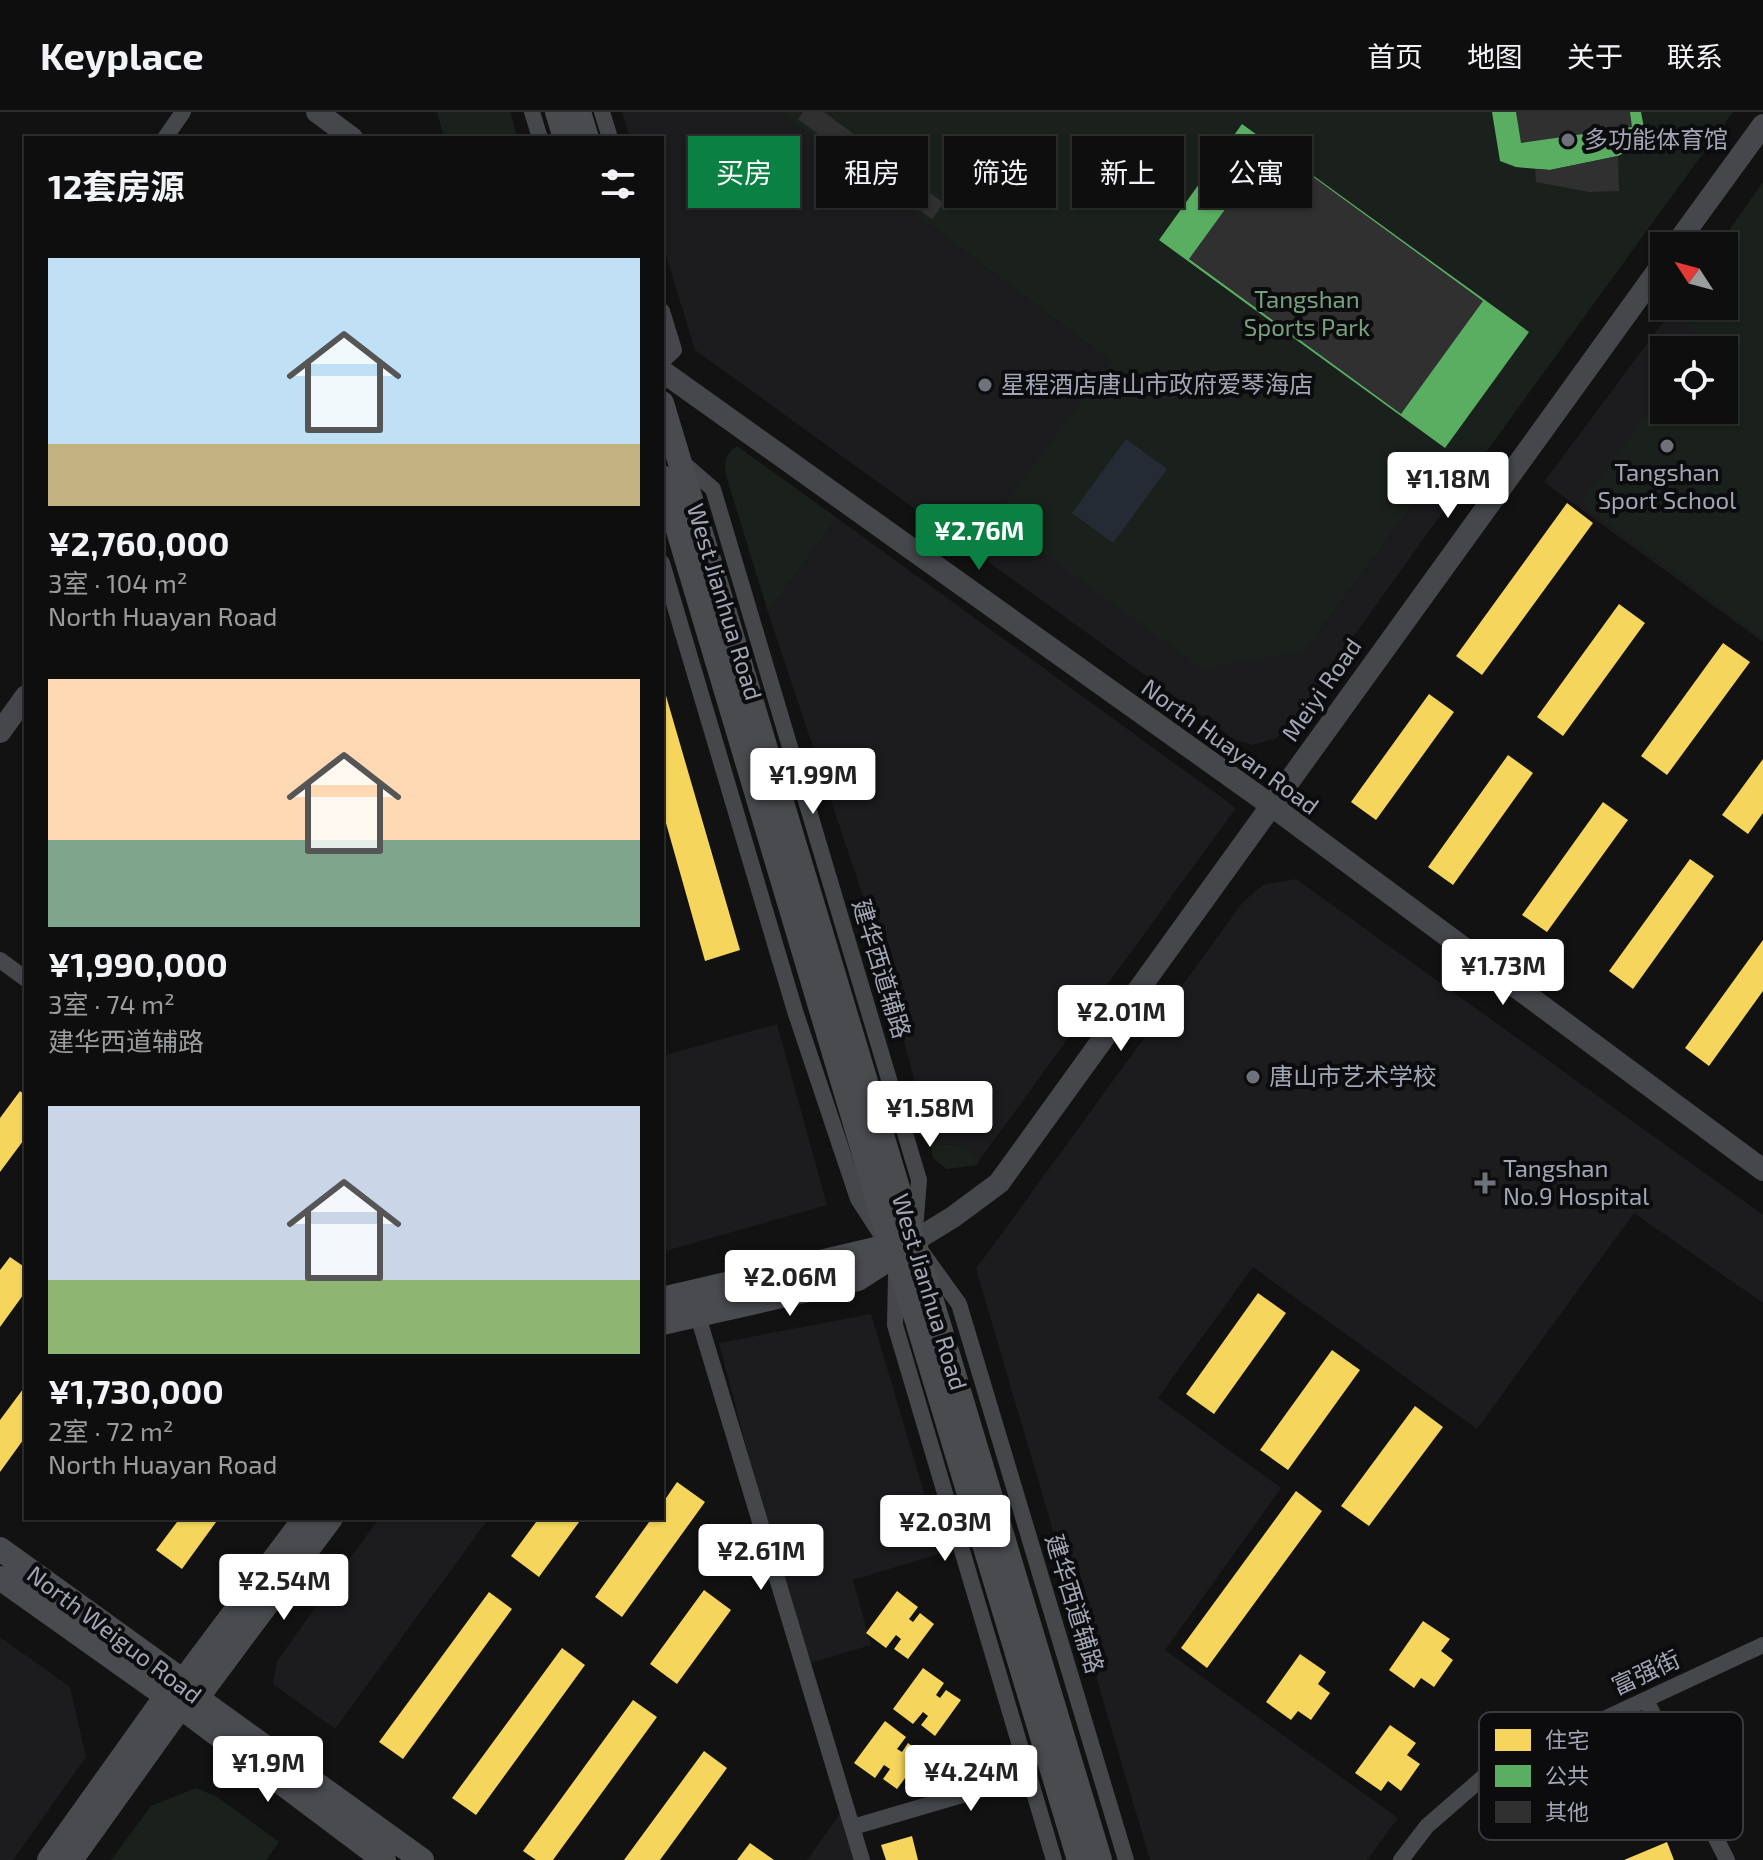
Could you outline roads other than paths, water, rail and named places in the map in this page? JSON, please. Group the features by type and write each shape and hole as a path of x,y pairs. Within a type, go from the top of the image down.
{"main road":[{"path":"557,112 564,136"},
{"path":"579,112 586,136"},
{"name":"West Jianhua Road","path":"664,409 682,462 899,1248 1079,1860"},
{"name":"West Jianhua Road","path":"664,484 876,1194 899,1248 1100,1860"},
{"path":"664,1299 899,1248"},
{"path":"664,1322 858,1279 899,1248"},
{"path":"71,1860 304,1520"},
{"path":"49,1860 329,1520"},
{"name":"North Weiguo Road","path":"0,1549 384,1860"},
{"name":"North Weiguo Road","path":"0,1578 182,1696 422,1860"}],"street":[{"path":"166,136 183,112"},
{"path":"317,112 349,136"},
{"path":"532,112 539,136"},
{"path":"602,112 609,136"},
{"path":"1685,232 1763,125"},
{"name":"Meiyi Road","path":"899,1248 953,1217 999,1183 1650,281"},
{"path":"664,318 674,350 664,359"},
{"name":"North Huayan Road","path":"664,372 1272,806 1763,1170"},
{"name":"建华西道辅路","path":"664,570 800,1025 858,1199 899,1248 959,1304 1126,1860"},
{"path":"0,732 24,699"},
{"path":"0,960 24,978"},
{"path":"899,1248 895,1325 1054,1860"},
{"path":"697,1313 862,1860"},
{"name":"富强街","path":"1619,1712 1763,1645"},
{"name":"富强街","path":"1636,1712 1763,1652"},
{"path":"1649,1706 1652,1712"},
{"path":"853,1827 1013,1780 1026,1768 1043,1739"},
{"name":"富强街","path":"1401,1860 1427,1826 1479,1781"},
{"name":"富强街","path":"1408,1860 1430,1830 1479,1791"},
{"path":"1717,1840 1727,1860"}],"place":[{"name":"多功能体育馆","path":"1568,140"},
{"name":"星程酒店唐山市政府爱琴海店","path":"985,385"},
{"name":"Tangshan Sport School","path":"1667,446"},
{"name":"唐山市艺术学校","path":"1253,1077"},
{"name":"Tangshan No.9 Hospital","path":"1485,1183"}],"park label":[{"name":"Tangshan Sports Park","path":"1307,314"}]}
